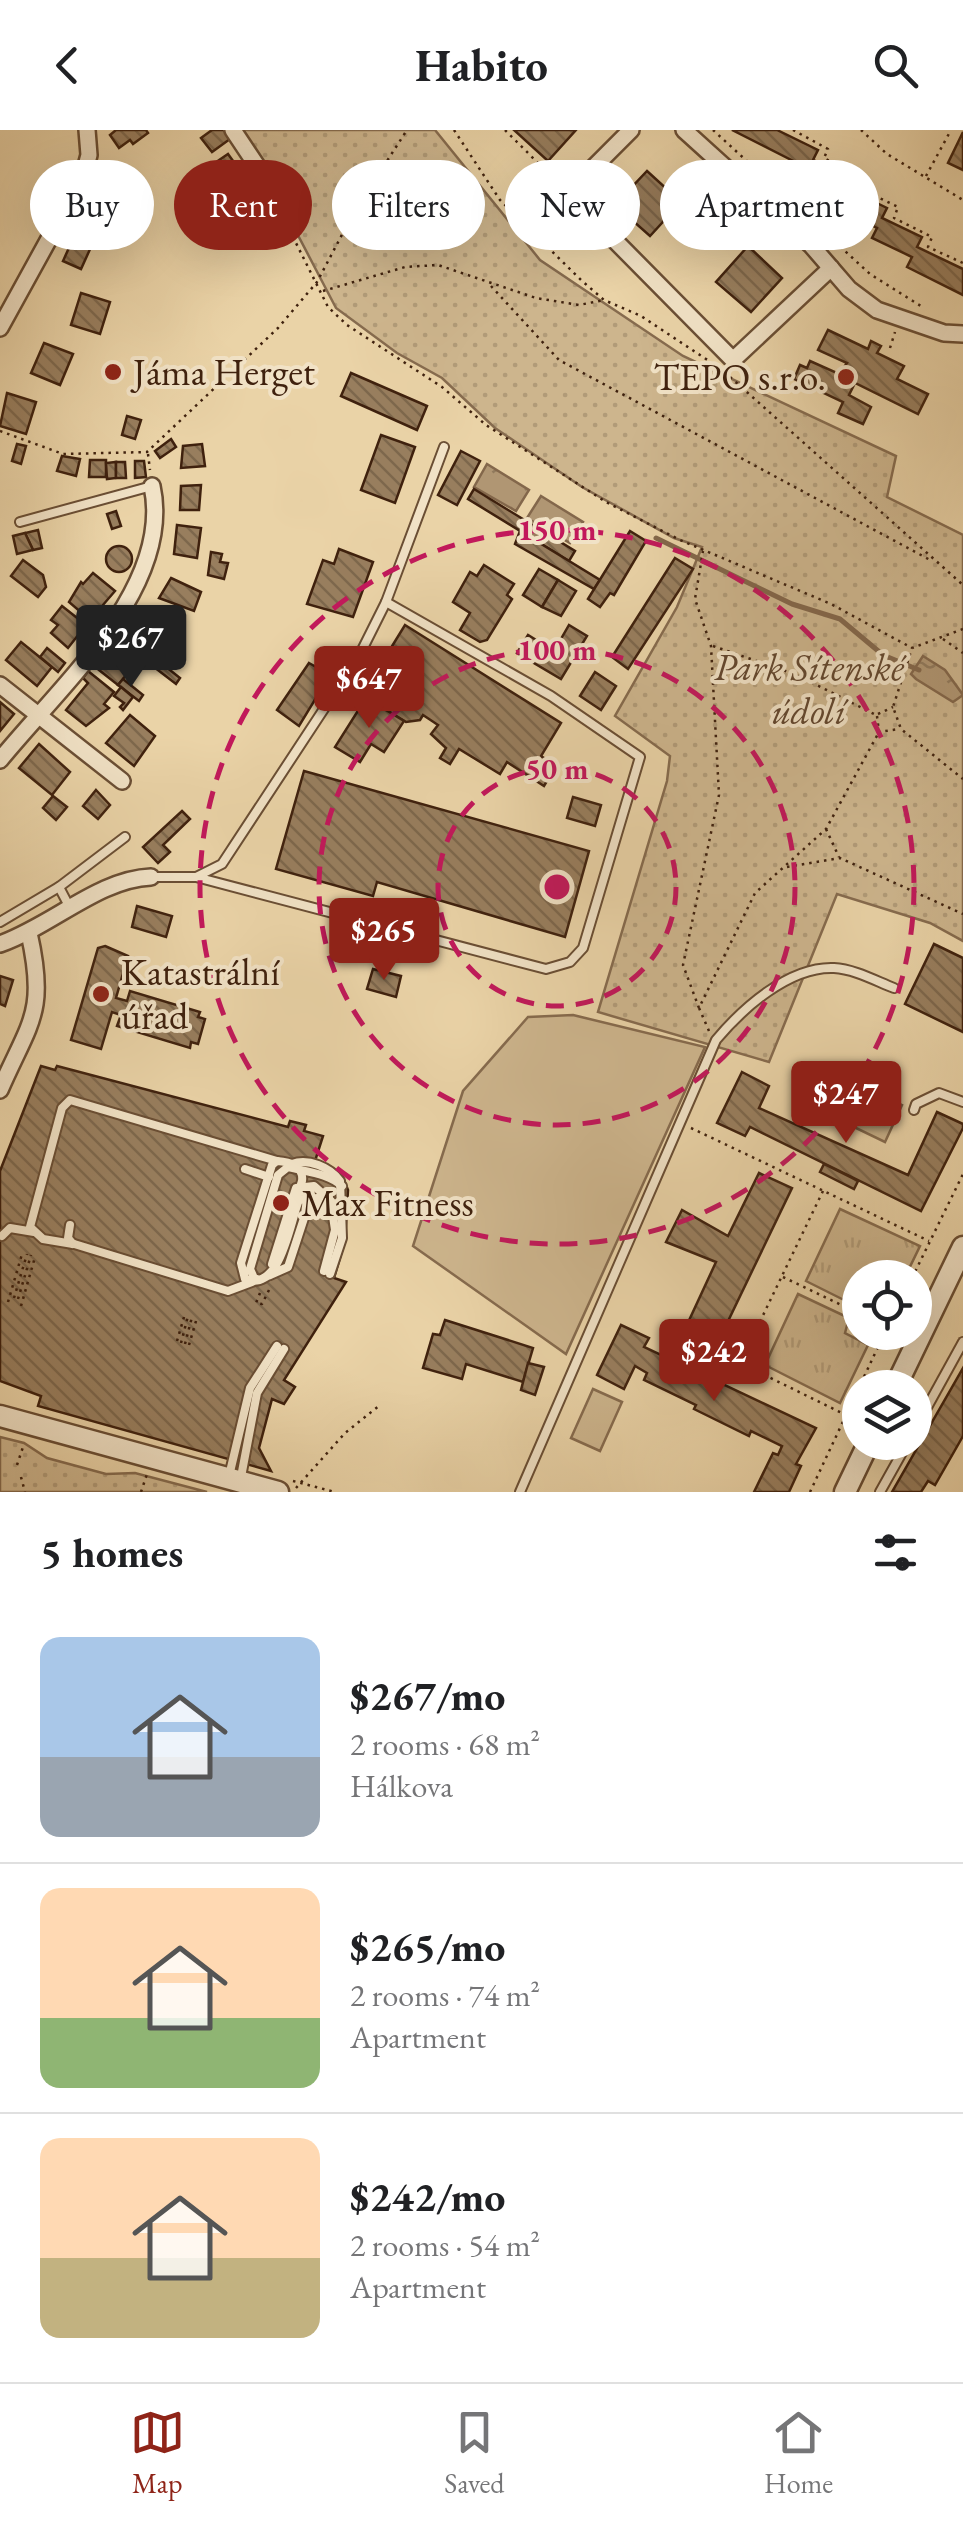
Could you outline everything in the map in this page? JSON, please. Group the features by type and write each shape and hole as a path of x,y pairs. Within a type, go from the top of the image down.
{"street":[{"path":"0,328 82,177 89,155 87,130"},
{"path":"232,130 253,160"},
{"path":"601,160 631,130"},
{"path":"684,130 811,244 830,268 877,310 944,333 962,334"},
{"path":"624,250 733,360 830,268"},
{"path":"0,760 126,607 144,574 158,514 152,486"},
{"path":"0,685 122,781"},
{"path":"0,944 29,934 113,882 144,877"},
{"path":"0,1090 38,1008 39,987 29,934"},
{"path":"904,1370 963,1247"},
{"path":"0,1416 278,1492"},
{"path":"845,1492 860,1460"}],"lane":[{"path":"196,877 222,864 360,654 386,602 444,448"},
{"path":"20,522 152,486"},
{"path":"144,877 196,877 546,969 570,962 582,948 640,757 551,696 386,602"},
{"path":"0,922 59,887 125,837"},
{"path":"59,887 72,910"},
{"path":"520,1492 716,1040 763,996 798,976 833,968 894,988"},
{"path":"914,1110 916,1104 939,1093 963,1102"},
{"path":"224,1290 43,1238 30,1227 62,1108 70,1100 294,1165 302,1182 276,1268 262,1277"},
{"path":"62,1108 74,1100 288,1167"},
{"path":"244,1270 268,1175 277,1161"},
{"path":"224,1290 244,1270 275,1182 288,1167 300,1161 326,1168 342,1186 342,1238 327,1272 336,1210 309,1184 294,1191 262,1277"},
{"path":"245,1168 275,1182"},
{"path":"2,1236 17,1227 233,1290 288,1267 308,1206 318,1198 331,1203"},
{"path":"70,1225 68,1238 73,1244"},
{"path":"244,1270 262,1277"},
{"path":"932,1398 963,1342"},
{"path":"234,1480 257,1394 280,1347"},
{"path":"880,1492 898,1460"}],"path":[{"path":"0,430 63,454 148,452 278,328 317,282 354,212 408,130"},
{"path":"454,130 500,200 604,300 640,316 722,370 963,585"},
{"path":"505,130 535,160"},
{"path":"713,130 870,274 928,310"},
{"path":"724,130 727,142"},
{"path":"793,130 828,148 824,158 862,180 860,188 898,207 894,218 932,237 928,247 963,264"},
{"path":"861,130 887,154 963,200"},
{"path":"944,130 947,138"},
{"path":"926,176 951,130"},
{"path":"301,250 328,307 347,324 442,387 486,425 606,502 704,551 830,604 912,648 963,629"},
{"path":"322,292 404,268 438,266 491,286 579,305 604,300"},
{"path":"491,286 559,360 937,564"},
{"path":"890,348 898,326"},
{"path":"148,452 152,486"},
{"path":"704,551 695,599 712,646 719,795 682,964 716,1040"},
{"path":"942,638 963,654"},
{"path":"712,646 797,675 876,715"},
{"path":"912,648 893,707 902,729 963,779"},
{"path":"876,715 893,707"},
{"path":"699,1008 756,894 826,830 879,732 876,715"},
{"path":"879,732 902,729"},
{"path":"826,830 840,858"},
{"path":"786,867 840,858 963,914"},
{"path":"680,1123 929,1241"},
{"path":"920,1260 963,1174"},
{"path":"822,1191 740,1363 842,1414"},
{"path":"16,1299 28,1255"},
{"path":"8,1302 28,1255"},
{"path":"21,1306 28,1255"},
{"path":"782,1277 842,1305"},
{"path":"190,1318 183,1343 190,1318"},
{"path":"294,1492 345,1434 380,1405"},
{"path":"810,1492 842,1424"},
{"path":"17,1465 24,1444"},
{"path":"21,1477 26,1492"},
{"path":"141,1492 146,1477"}],"green space":[{"name":"Park Sítenské údolí","path":"243,130 435,130 459,160 332,160 332,250 485,250 485,192 505,217 505,250 532,250 540,260 683,356 896,456 887,497 963,535 963,941 930,923 837,894 769,1062 598,1012 667,781 670,756 615,716 677,607 702,547 674,538 582,487 495,428 442,378 397,353 336,308 306,250 312,250 312,160 259,160"},
{"path":"573,1015 705,1047 566,1354 413,1246 463,1091 528,1017"},
{"path":"824,1067 902,1105 885,1142 806,1104"},
{"path":"840,1209 920,1246 913,1260 842,1260 842,1299 806,1281"},
{"path":"798,1294 842,1315 842,1350 866,1350 856,1370 842,1370 840,1403 765,1365"},
{"path":"593,1389 622,1402 600,1451 571,1438"},
{"path":"0,1437 24,1443 47,1458 106,1474 135,1473 207,1492 0,1492"}],"water":[{"path":"487,464 529,490 516,511 474,487"},
{"path":"541,496 583,522 570,543 527,518"},
{"path":"923,656 945,670 963,695 953,702 916,679 911,674"}],"building":[{"path":"116,130 148,133 133,144 130,140 119,148 110,135"},
{"path":"212,130 224,130 230,139 212,152 201,138"},
{"path":"514,130 576,130 547,160"},
{"path":"732,130 777,130 818,150 813,160 791,160"},
{"path":"963,132 963,170 948,163"},
{"path":"647,171 660,183 660,225 650,236 640,227 640,178"},
{"path":"879,204 887,208 882,218 922,237 917,247 963,269 963,295 907,267 912,257 879,241"},
{"path":"68,250 90,250 81,269 63,261"},
{"path":"744,250 752,250 782,278 751,312 716,282"},
{"path":"81,293 110,302 100,334 71,325"},
{"name":"TEPO s.r.o.","path":"828,330 868,349 871,341 881,346 877,353 904,366 897,379 928,394 918,414 855,383 849,395 871,407 863,424 838,413 843,402 794,379 800,365 807,368 810,361 839,374 847,363 818,350"},
{"path":"44,343 73,354 60,385 31,373"},
{"path":"351,373 427,406 417,430 341,396"},
{"path":"7,393 36,402 26,434 0,426"},
{"path":"127,416 141,420 135,439 122,435"},
{"path":"381,435 415,447 395,503 361,490"},
{"path":"171,439 176,447 160,458 155,451"},
{"path":"17,444 26,446 21,464 12,461"},
{"path":"202,444 205,466 181,468 183,446"},
{"path":"461,451 480,461 457,505 438,495"},
{"path":"62,456 80,459 76,476 57,471"},
{"path":"90,460 106,460 106,477 89,477"},
{"path":"135,461 144,461 146,477 135,478"},
{"path":"116,462 116,478 107,479 106,463"},
{"path":"116,462 125,462 126,478 116,478"},
{"path":"201,485 199,510 180,510 181,486"},
{"path":"474,489 575,551 569,561 468,499"},
{"path":"116,511 121,526 112,529 107,514"},
{"path":"177,525 201,528 197,558 174,554"},
{"path":"38,530 42,548 33,550 25,533"},
{"path":"520,531 600,580 594,589 515,544"},
{"path":"630,531 646,541 614,595 610,593 600,607 588,599"},
{"path":"25,533 33,550 17,554 13,536"},
{"path":"119,546 128,550 132,559 128,568 119,572 110,568 106,559 110,550"},
{"path":"339,549 373,562 353,617 307,604 323,560 334,564"},
{"path":"211,552 222,554 220,562 228,563 224,579 208,575"},
{"path":"675,558 693,569 628,669 612,657"},
{"path":"23,560 43,575 46,587 38,597 11,576"},
{"path":"484,565 514,584 507,595 512,599 487,640 480,642 460,630 470,613 453,602 470,572 477,576"},
{"path":"539,569 558,580 542,607 523,595"},
{"path":"93,573 115,591 90,620 69,602 81,582"},
{"path":"171,578 201,592 194,611 159,598"},
{"path":"558,580 576,591 561,616 542,607"},
{"path":"62,606 86,625 68,648 51,633 58,625 51,620"},
{"path":"151,618 167,630 154,648 134,633"},
{"path":"405,625 561,723 541,756 556,766 544,786 507,762 500,774 459,749 450,764 440,758 446,748 431,734 438,725 423,715 420,720 406,722 356,691 372,666 378,669"},
{"path":"569,625 587,636 561,679 517,653 528,635 554,651"},
{"path":"123,641 141,657 118,685 99,670"},
{"path":"21,642 52,667 37,686 6,660"},
{"path":"47,648 65,663 58,672 40,657"},
{"path":"146,651 180,678 176,684 141,657"},
{"path":"309,663 330,675 299,726 277,710"},
{"path":"88,671 114,692 104,704 109,708 86,726 66,710 88,683 83,678"},
{"path":"595,672 616,686 601,710 580,696"},
{"path":"123,679 143,695 139,701 118,685"},
{"path":"121,687 133,697 123,710 120,707 124,703 114,696"},
{"path":"366,698 404,721 384,752 371,744 360,762 335,747"},
{"path":"0,702 14,714 0,731"},
{"path":"130,715 155,736 134,766 106,743"},
{"path":"39,744 70,772 52,795 19,768"},
{"path":"304,771 589,851 565,937 377,882 373,896 276,869"},
{"path":"96,790 110,805 98,819 83,806"},
{"path":"53,796 67,807 56,820 43,808"},
{"path":"573,797 601,805 595,826 567,818"},
{"path":"182,811 190,819 163,845 170,852 158,863 143,847"},
{"path":"137,906 172,916 166,937 132,927"},
{"path":"934,944 963,958 963,1032 905,1004"},
{"name":"Katastrální úřad","path":"105,946 128,956 116,998 127,1001 130,991 200,1012 198,1017 205,1019 198,1044 191,1042 190,1048 117,1026 121,1015 112,1012 101,1049 71,1040 98,948"},
{"path":"373,969 401,976 396,997 367,989"},
{"path":"0,976 13,980 5,1006 0,1004"},
{"path":"41,1066 55,1070 57,1066 288,1127 290,1121 306,1125 304,1131 323,1136 315,1161 341,1173 348,1190 345,1241 334,1278 346,1282 284,1380 295,1387 284,1404 272,1399 259,1448 271,1471 38,1406 41,1396 0,1381 0,1171"},
{"path":"742,1072 769,1086 759,1108 908,1175 937,1112 963,1124 963,1128 921,1211 750,1127 745,1136 717,1123"},
{"path":"824,1164 858,1181 854,1189 820,1172"},
{"path":"759,1173 792,1188 718,1342 686,1327 716,1262 666,1242 682,1210 728,1236"},
{"path":"445,1320 533,1348 523,1382 466,1364 462,1379 423,1368 433,1334 440,1335"},
{"path":"621,1325 649,1338 644,1347 816,1428 796,1464 801,1466 789,1492 754,1492 773,1453 778,1455 782,1446 751,1431 749,1436 694,1409 696,1405 644,1380 647,1373 635,1366 624,1389 597,1375"},
{"path":"528,1363 544,1367 535,1395 521,1390"},
{"path":"963,1368 963,1436 935,1485 928,1481 921,1492 892,1492 910,1460 932,1460 932,1422"}],"waterway":[{"path":"656,538 792,604 840,619 883,655 919,670"}],"place":[{"name":"Jáma Herget","path":"113,372"},
{"name":"TEPO s.r.o.","path":"846,377"},
{"name":"Katastrální úřad","path":"101,994"},
{"name":"Max Fitness","path":"281,1203"}]}
